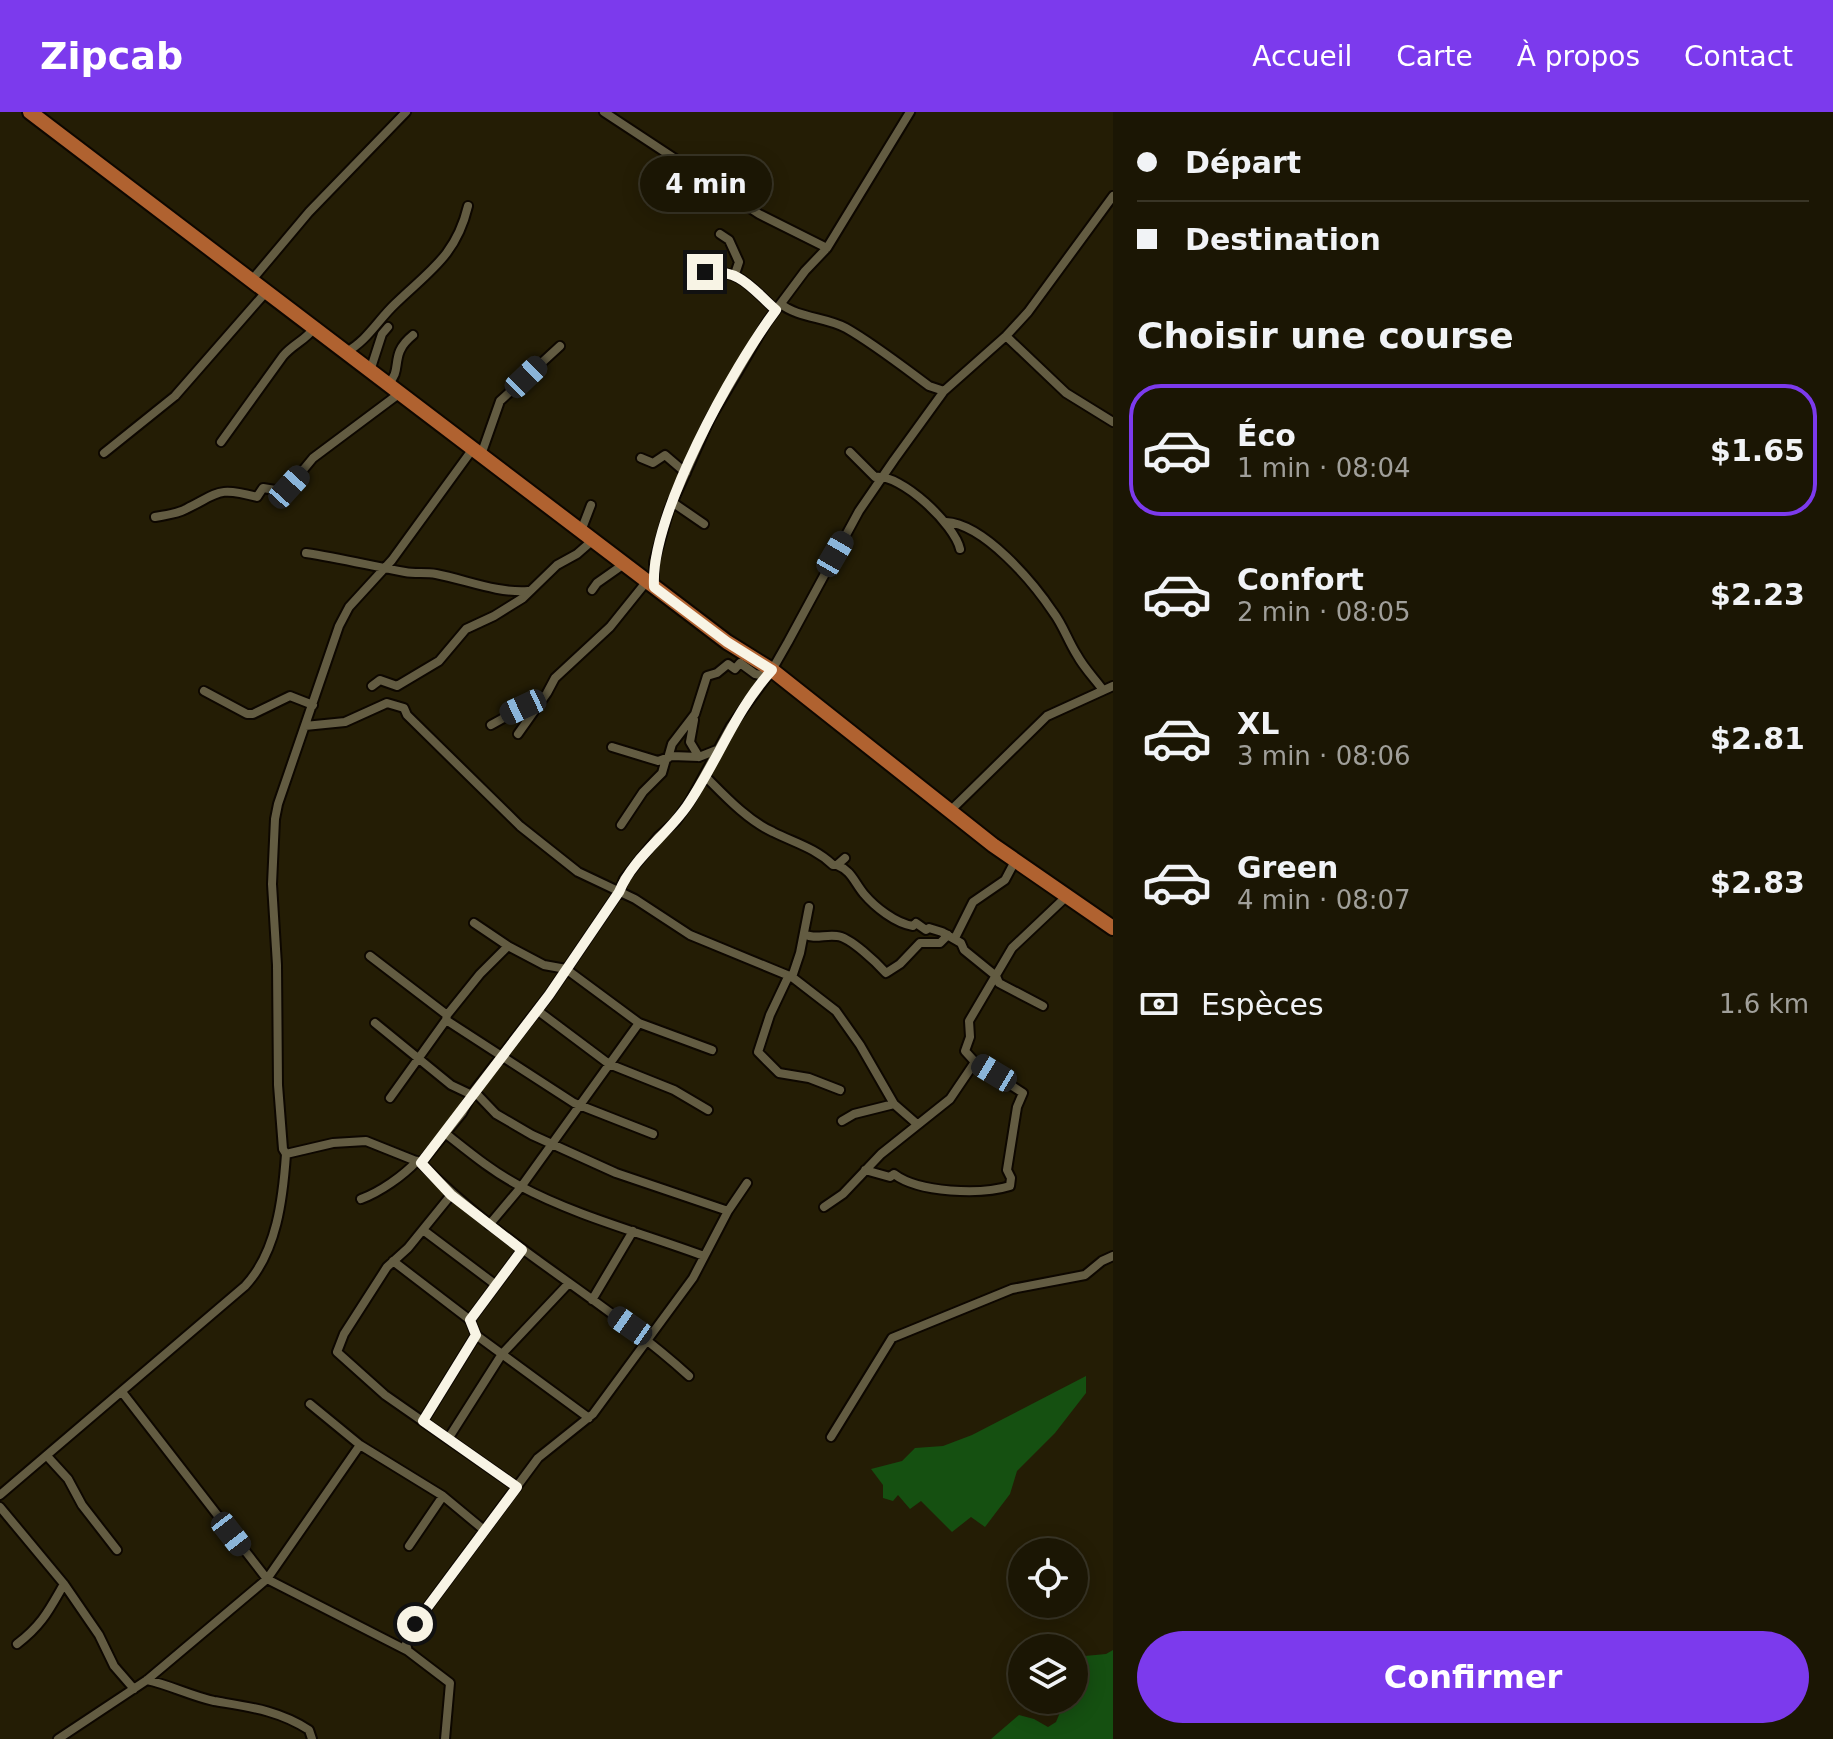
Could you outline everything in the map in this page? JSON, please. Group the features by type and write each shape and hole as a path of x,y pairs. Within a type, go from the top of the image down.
{"highway":[{"path":"30,112 949,812 1113,928"}],"street":[{"path":"251,281 309,212 406,112"},
{"path":"604,112 759,214 827,248"},
{"path":"518,734 555,678 610,627 650,584 672,502 710,419 778,307 827,248 910,112"},
{"path":"361,1199 376,1194 390,1181 405,1174 445,1133 566,969 619,892 624,879 658,837 676,821 705,776 731,726 769,673 859,511 944,391 1006,336 1045,291 1113,196"},
{"path":"346,352 359,345 396,302 434,270 463,228 468,206"},
{"path":"720,234 729,240 739,262 735,274"},
{"path":"705,272 735,274 778,307 824,319 847,329 929,386 944,391"},
{"path":"104,453 175,396 266,292"},
{"path":"370,371 382,334 388,327"},
{"path":"221,442 283,356 293,344 307,339 314,328"},
{"path":"155,517 186,510 218,491 236,491 257,497 263,488 275,490 289,487 313,458 394,389 399,348 413,335"},
{"path":"1006,336 1066,393 1111,417"},
{"path":"0,1495 254,1277 278,1216 286,1154 283,1149 278,1085 273,844 278,804 339,626 349,607 385,568 476,453 500,401 560,346"},
{"path":"850,452 870,474 884,476 916,495 946,522 958,539 960,549"},
{"path":"641,458 653,463 665,455 686,473"},
{"path":"672,502 704,524"},
{"path":"372,686 380,680 397,686 418,675 439,661 466,629 512,605 557,565 577,554 587,536 591,505"},
{"path":"946,522 957,522 988,542 1038,591 1055,614 1077,655 1103,690"},
{"path":"306,553 404,572 433,573 486,588 528,591"},
{"path":"592,590 624,564"},
{"path":"699,757 690,742 694,715 707,676 728,664 735,669 740,663 755,674 769,673"},
{"path":"949,812 1047,716 1113,686"},
{"path":"204,691 247,714 290,696 313,705"},
{"path":"305,726 345,722 387,703 399,704 520,826 578,872 635,899 690,935 790,977 836,1011 867,1056 894,1104 917,1124"},
{"path":"491,725 529,704 536,706"},
{"path":"621,825 643,792 662,773 672,744 694,715"},
{"path":"612,747 651,761 672,756 699,757 720,748"},
{"path":"705,776 762,826 821,854 833,865 851,873 871,902 900,923 913,926 916,923 926,930 929,928 951,937 978,964 996,976 999,983 1043,1006"},
{"path":"837,865 845,858"},
{"path":"804,934 844,938 886,973 900,964 920,943 940,943 951,937 973,902 1005,880 1015,861"},
{"path":"865,1170 890,1177 894,1174 908,1181 952,1190 977,1192 1010,1186 1011,1178 1007,1170 1017,1107 1023,1093 975,1062 965,1051 970,1037 969,1021 1012,948 1067,896"},
{"path":"809,907 790,977 774,1006 758,1052 779,1073 809,1078 840,1090"},
{"path":"474,923 544,965 566,969 639,1023 712,1050"},
{"path":"390,1098 480,974 508,946"},
{"path":"370,956 501,1058 579,1105 653,1134"},
{"path":"537,1010 609,1064 674,1090 708,1110"},
{"path":"375,1023 451,1085 473,1093 496,1114 550,1144 616,1173 728,1211"},
{"path":"489,1225 521,1187 639,1023"},
{"path":"824,1207 843,1194 917,1124 950,1099 975,1062"},
{"path":"842,1121 854,1114 894,1104"},
{"path":"445,1133 476,1159 521,1187 704,1256"},
{"path":"286,1154 333,1143 366,1141 419,1162 451,1195 522,1250 649,1340 689,1376"},
{"path":"408,1651 406,1644 415,1624 538,1458 589,1418 649,1340 693,1278 728,1211 747,1183"},
{"path":"451,1195 387,1267 344,1334 337,1352 385,1395 517,1487"},
{"path":"423,1230 496,1285"},
{"path":"592,1300 633,1231"},
{"path":"470,1320 522,1250"},
{"path":"831,1437 892,1338 1012,1289 1085,1275 1113,1256"},
{"path":"393,1261 470,1320 476,1335 589,1418"},
{"path":"448,1439 502,1354 569,1283"},
{"path":"423,1421 476,1335"},
{"path":"122,1392 267,1579 408,1651 450,1683 445,1739"},
{"path":"310,1404 360,1445 443,1496 484,1530"},
{"path":"58,1739 147,1680 190,1647 267,1579 360,1445"},
{"path":"47,1456 68,1479 82,1505 117,1550"},
{"path":"409,1546 443,1496"},
{"path":"0,1507 64,1584 99,1635 114,1666 134,1689"},
{"path":"17,1644 50,1612 64,1584"},
{"path":"147,1680 213,1700 251,1706 299,1724 309,1730 312,1739"}],"green space":[{"path":"1086,1376 1086,1393 1055,1433 1017,1471 1010,1494 985,1527 971,1517 952,1532 921,1501 910,1509 898,1495 893,1501 883,1498 883,1485 871,1469 902,1461 915,1448 943,1446 972,1435"},
{"path":"1113,1650 1113,1739 991,1739 1019,1715 1048,1727 1056,1722 1059,1714 1088,1714 1088,1656"}],"route":[{"path":"415,1624 517,1487 423,1421 476,1335 470,1320 522,1250 451,1195 421,1163 549,995 619,892 624,879 658,837 676,821 705,776 731,726 772,670 727,642 654,587 654,562 672,502 710,419 776,310 735,274 705,272"}]}
